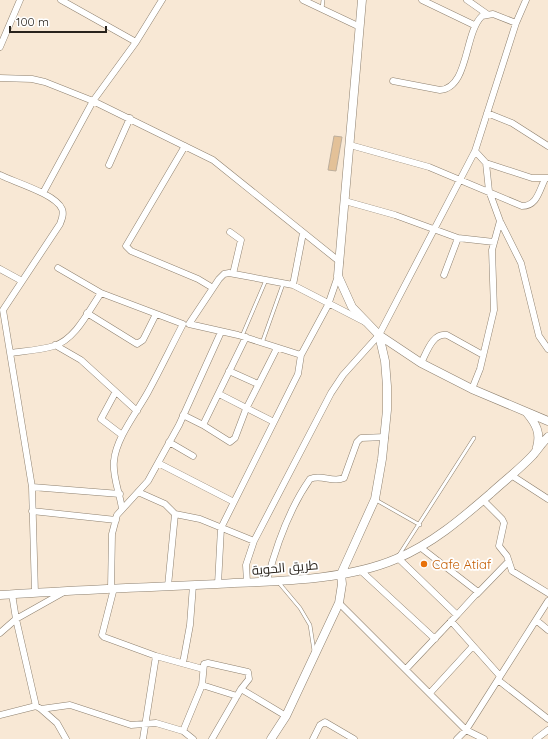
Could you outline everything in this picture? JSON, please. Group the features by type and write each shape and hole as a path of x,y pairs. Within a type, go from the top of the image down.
{"street":[{"path":"0,47 20,0"},
{"path":"61,0 71,2 136,42"},
{"path":"43,193 93,101 136,42 162,0"},
{"path":"303,0 360,27"},
{"path":"218,584 221,528 298,374 301,355 328,305 338,276 362,0"},
{"path":"422,0 474,26"},
{"path":"467,0 487,14 516,24"},
{"path":"247,582 246,565 254,541 331,393 343,375 379,336 475,151 516,24 526,0"},
{"path":"393,81 440,90 448,90 454,86 460,72 474,26 482,16 487,14"},
{"path":"0,78 32,79 45,82 93,101 130,118 213,160 340,262"},
{"path":"487,113 512,122 548,146"},
{"path":"109,165 130,118"},
{"path":"350,145 429,166 460,178 522,206 528,206 534,202 546,179 532,178 486,163 475,151"},
{"path":"185,146 126,246 131,251 198,279 213,288"},
{"path":"486,163 489,191 500,221 521,263 539,336 548,349"},
{"path":"0,175 43,193 61,206 63,216 60,224 2,310 1,314 11,353 32,487 35,592"},
{"path":"345,201 395,214 458,238 494,242"},
{"path":"472,389 480,369 494,310 492,250 500,221"},
{"path":"230,232 241,240 233,274"},
{"path":"293,285 304,233"},
{"path":"444,274 458,238"},
{"path":"58,268 101,293 156,314 186,324 244,337 301,355"},
{"path":"0,269 22,281"},
{"path":"122,509 114,470 114,459 122,435 186,324 224,274 233,274 293,285 328,305 366,323"},
{"path":"338,276 352,307 379,336 422,363 472,389 548,421"},
{"path":"11,353 55,345 66,340 101,293"},
{"path":"87,313 137,344 143,340 156,314"},
{"path":"203,669 156,656 102,635 112,588 112,534 116,520 122,509 148,481 158,464 183,415 221,332"},
{"path":"422,363 435,338 442,334 447,335 483,355"},
{"path":"272,739 286,716 339,603 342,594 341,574 375,499 385,437 387,386 385,361 379,336"},
{"path":"203,425 219,394 244,337"},
{"path":"55,345 81,360 115,393 137,411"},
{"path":"183,415 203,425 230,442 235,438 246,409 277,348"},
{"path":"229,372 258,384"},
{"path":"115,393 101,419 122,435"},
{"path":"219,394 274,422"},
{"path":"526,412 538,429 539,438 535,452"},
{"path":"267,581 275,551 289,518 310,479 315,477 339,480 344,478 356,442 361,438 385,437"},
{"name":"طريق الحوية","path":"0,595 66,590 267,581 341,574 360,570 397,559 420,547 448,529 511,475 548,437"},
{"path":"169,442 193,456"},
{"name":"طريق الحوية","path":"535,452 547,446"},
{"path":"158,464 234,502"},
{"path":"511,475 548,499"},
{"path":"32,487 120,494"},
{"path":"138,492 165,504 175,514 200,519 254,541"},
{"path":"483,500 502,519 504,523 499,546 507,556 512,571 548,593"},
{"path":"32,511 116,520"},
{"path":"168,586 175,514"},
{"path":"420,547 478,592 478,594"},
{"path":"397,559 457,615"},
{"path":"406,669 508,562"},
{"path":"360,570 435,639"},
{"path":"183,663 190,624 193,585"},
{"path":"0,633 16,619 66,590"},
{"path":"12,594 16,619 38,708 57,723 66,739"},
{"path":"457,739 466,730 548,601"},
{"path":"339,603 466,730 484,739"},
{"path":"536,620 548,630"},
{"path":"451,621 499,678 548,719"},
{"path":"430,693 473,646"},
{"path":"143,739 156,656"},
{"path":"183,731 202,685 204,664 208,663 248,672 249,679 241,689 212,739"},
{"path":"202,685 237,696"},
{"path":"241,689 286,716"},
{"path":"0,715 38,708 70,705 131,725 156,723 183,731 193,739"},
{"path":"313,739 320,725 325,722 354,739"},
{"path":"536,739 548,730"}],"lane":[{"path":"322,9 323,0"},
{"path":"244,337 266,280"},
{"path":"262,343 283,284"},
{"path":"397,559 474,438"},
{"path":"375,499 420,525"},
{"path":"278,580 300,608 310,625 315,656"}],"building":[{"path":"334,136 342,137 336,171 328,170"}],"place":[{"name":"Cafe Atiaf","path":"424,564"}]}
